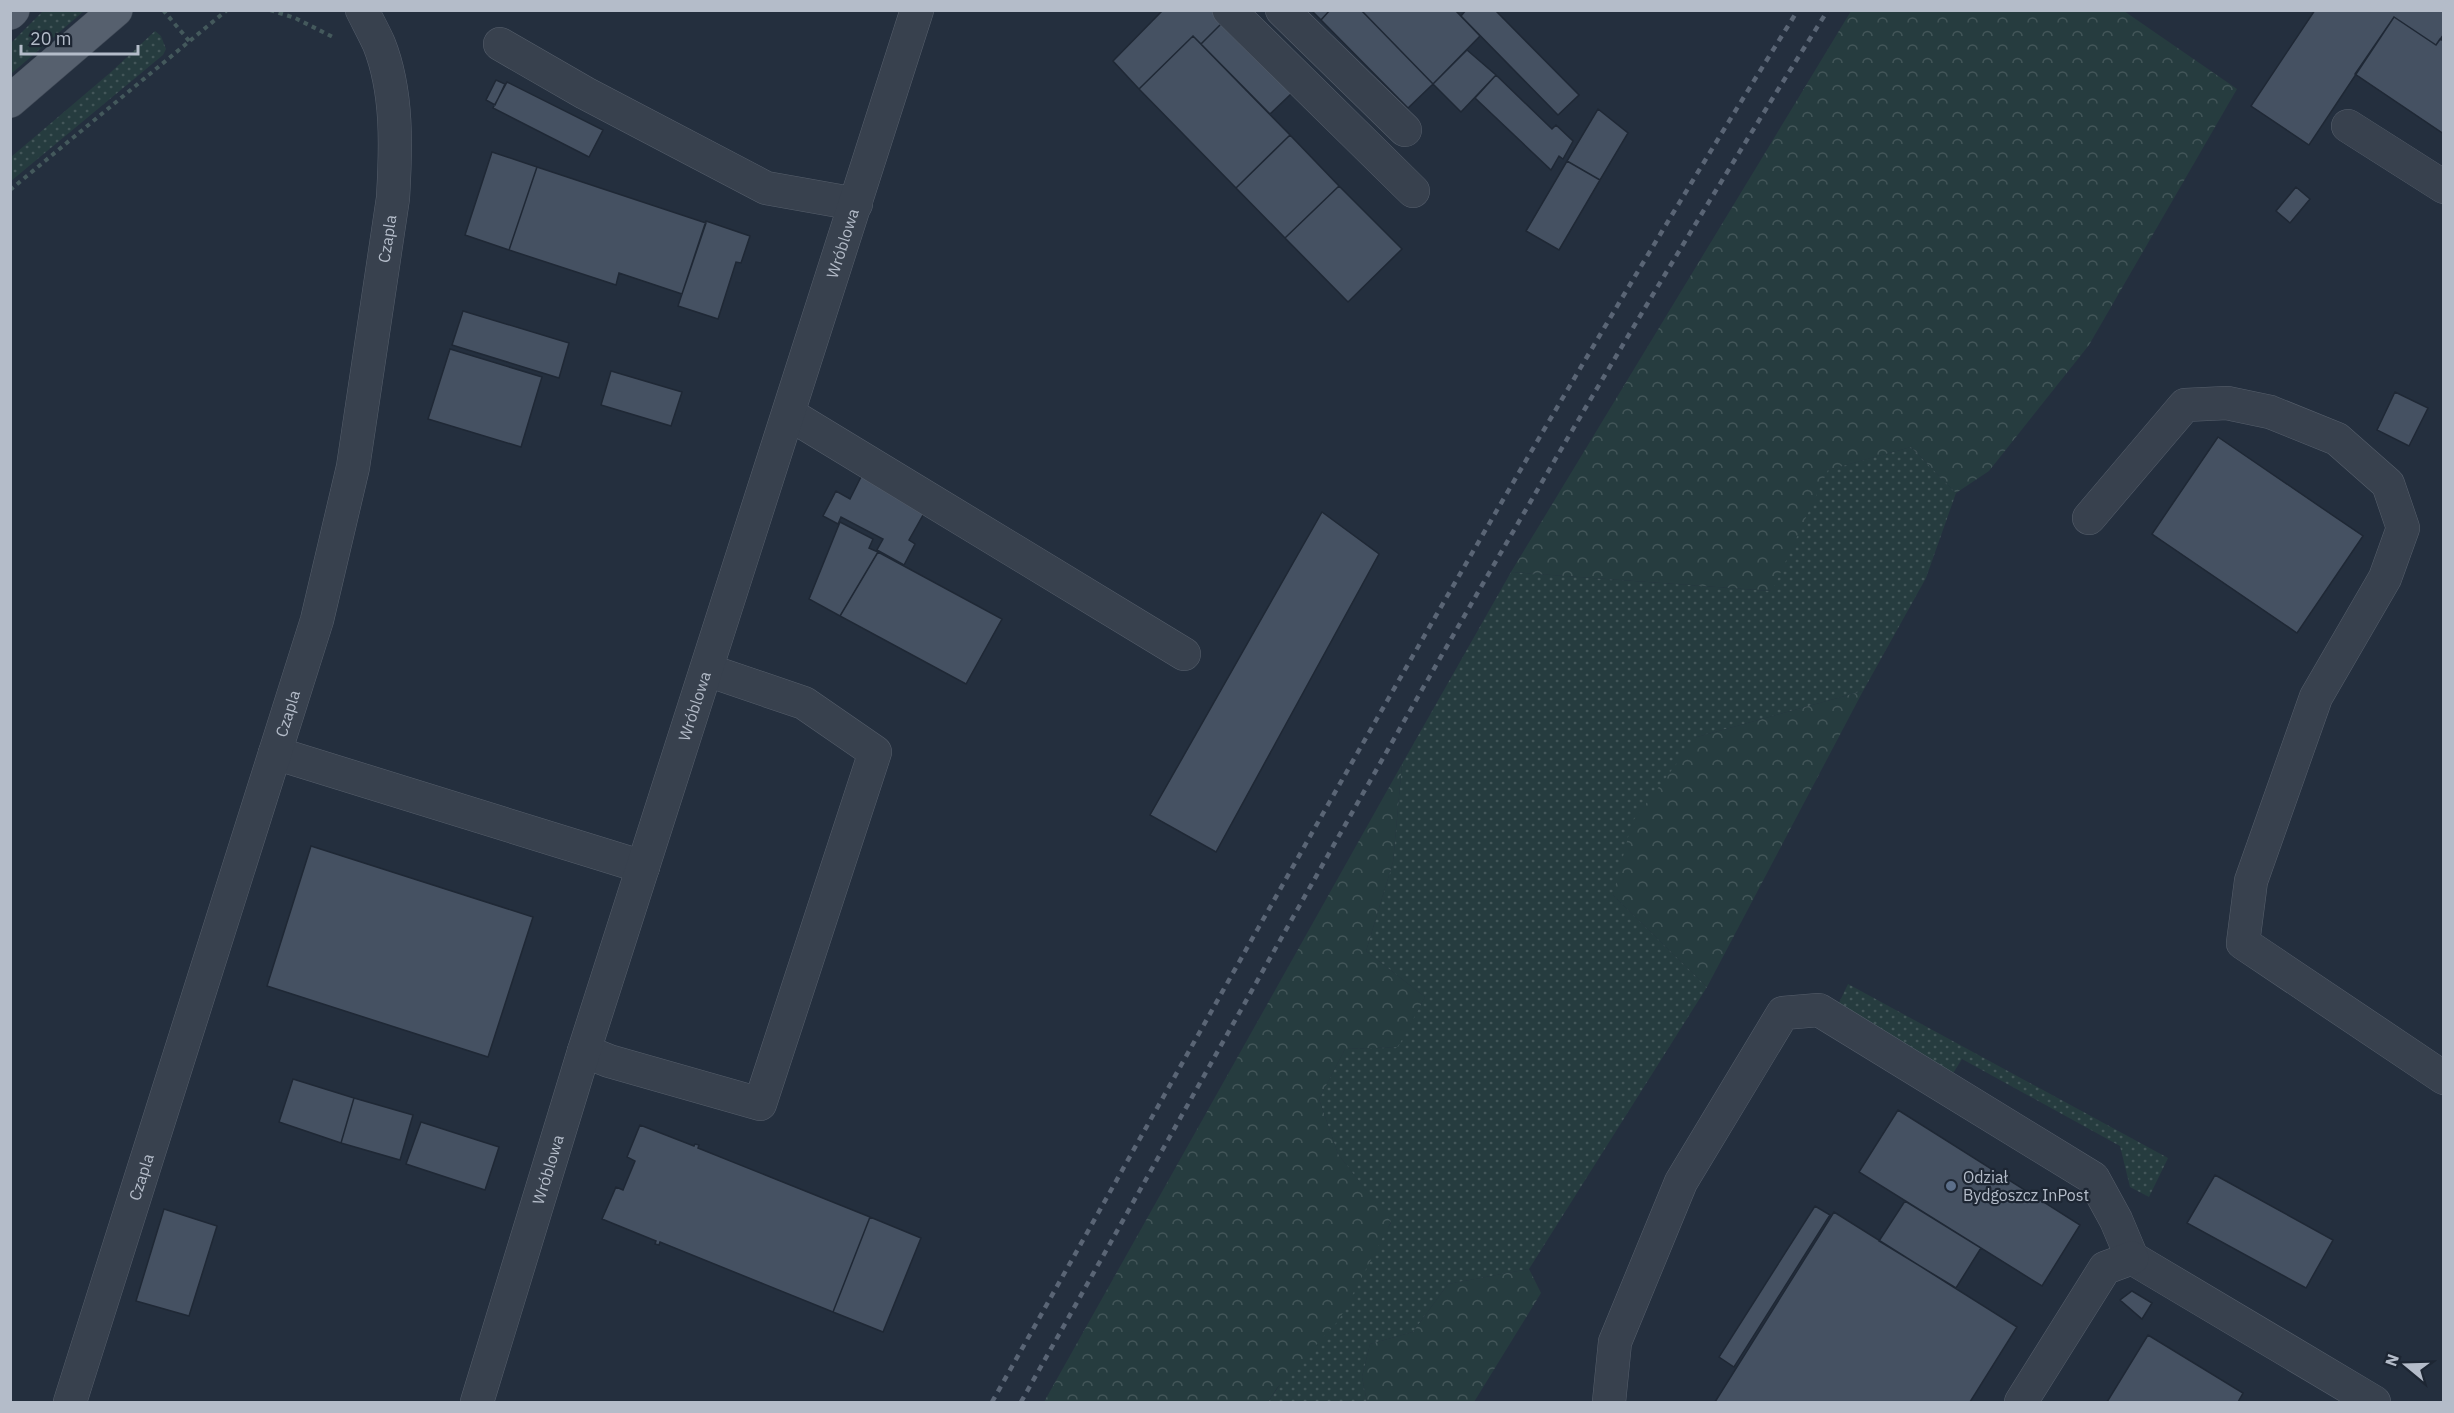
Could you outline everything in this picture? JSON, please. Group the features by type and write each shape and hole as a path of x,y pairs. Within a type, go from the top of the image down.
{"main road":[{"path":"10,101 116,10"}],"street":[{"name":"Czapla","path":"70,1402 317,620 353,467 393,198 396,155 387,76 379,46 362,10"},
{"name":"Wróblowa","path":"477,1402 584,1051 917,10"},
{"path":"1230,10 1413,191"},
{"path":"1282,10 1404,130"},
{"path":"500,44 585,93 766,188 856,204"},
{"path":"2348,126 2444,187"},
{"path":"2089,518 2185,405 2227,403 2270,412 2337,439 2388,484 2403,528 2385,578 2316,697 2252,881 2243,943 2444,1078"},
{"path":"789,414 1184,654"},
{"path":"584,1051 760,1104 871,763 874,752 804,703 707,670"},
{"path":"275,753 643,867"},
{"path":"1609,1402 1615,1342 1681,1182 1783,1013 1819,1010 2093,1178 2116,1220 2132,1258 2374,1402"},
{"path":"2021,1402 2105,1268 2132,1258"}],"path":[{"path":"163,10 190,42"},
{"path":"10,189 227,10"},
{"path":"270,10 294,18 335,38"}],"green space":[{"path":"43,11 84,11 11,74 11,43"},
{"path":"1851,11 2124,11 2237,89 2089,345 1989,471 1956,493 1911,447 1828,470 1772,591 1511,572"},
{"path":"155,31 161,36 166,49 163,55 11,181 11,157 111,72"},
{"path":"1911,447 1956,493 1926,578 1863,691 1697,737 1613,895 1707,987 1529,1269 1448,1284 1413,1332 1370,1344 1362,1377 1367,1402 1268,1402 1391,1223 1338,1154 1319,1099 1345,1049 1397,1047 1425,997 1366,951 1393,862 1402,764 1511,572 1771,591 1827,470"},
{"path":"1863,691 1707,987 1613,895 1632,822 1697,737"},
{"path":"1402,764 1393,862 1366,951 1425,997 1398,1047 1345,1049 1319,1099 1338,1154 1391,1222 1339,1320 1277,1388 1268,1402 1044,1402"},
{"path":"1848,984 2168,1158 2149,1197 2130,1187 2120,1146 1962,1059 1952,1075 1837,1007"},
{"path":"1529,1269 1541,1293 1474,1402 1367,1402 1362,1377 1370,1344 1413,1332 1448,1284"}],"building":[{"path":"1163,10 1212,10 1223,22 1201,44 1193,36 1139,89 1113,61"},
{"path":"1311,10 1330,10 1321,20"},
{"path":"1330,10 1361,10 1433,84 1408,108 1321,20"},
{"path":"1361,10 1455,10 1480,36 1433,84"},
{"path":"1466,10 1495,10 1579,95 1558,115 1461,16"},
{"path":"2315,10 2444,10 2444,34 2436,45 2394,17 2309,145 2251,106"},
{"path":"2394,17 2436,45 2440,39 2444,41 2444,134 2355,74"},
{"path":"1223,22 1292,93 1270,114 1201,44"},
{"path":"1193,36 1290,135 1236,188 1139,89"},
{"path":"1467,50 1496,75 1461,112 1433,84"},
{"path":"1496,75 1552,129 1556,125 1573,141 1563,159 1559,156 1551,170 1475,98"},
{"path":"496,80 505,84 495,105 486,100"},
{"path":"507,82 603,130 589,157 493,108"},
{"path":"1598,109 1628,133 1600,180 1567,161"},
{"path":"1290,135 1339,186 1285,238 1236,188"},
{"path":"492,152 537,167 509,250 465,235"},
{"path":"1567,161 1600,180 1559,250 1526,231"},
{"path":"537,167 706,223 682,294 619,273 616,285 509,250"},
{"path":"1339,186 1402,249 1348,302 1285,238"},
{"path":"2296,187 2310,199 2290,223 2276,211"},
{"path":"706,221 750,236 741,263 736,262 718,319 678,306"},
{"path":"463,311 569,343 559,378 452,345"},
{"path":"450,349 542,377 521,447 428,419"},
{"path":"611,371 682,392 671,426 601,405"},
{"path":"2395,392 2428,408 2409,446 2377,430"},
{"path":"2218,437 2363,536 2297,633 2152,534"},
{"path":"863,473 927,508 909,540 915,544 904,565 877,550 883,539 841,517 838,524 823,516 836,491 850,499"},
{"path":"1322,512 1379,554 1216,852 1150,815"},
{"path":"840,522 873,539 869,548 878,552 840,616 809,599"},
{"path":"878,552 1002,619 966,684 840,616"},
{"path":"311,846 533,917 488,1057 267,986"},
{"path":"293,1079 354,1098 341,1143 279,1122"},
{"path":"354,1098 413,1115 400,1160 341,1143"},
{"name":"Odział Bydgoszcz InPost","path":"1898,1110 2080,1225 2042,1286 1859,1172"},
{"path":"421,1122 499,1147 485,1190 406,1164"},
{"path":"640,1125 694,1146 699,1145 698,1148 870,1217 833,1312 660,1242 659,1245 655,1244 656,1241 602,1219 616,1187 623,1190 635,1161 627,1157"},
{"path":"2215,1175 2333,1240 2306,1288 2187,1223"},
{"path":"1905,1201 1981,1248 1956,1288 1879,1241"},
{"path":"1815,1206 1830,1215 1734,1367 1719,1357"},
{"path":"164,1209 217,1226 189,1316 136,1301"},
{"path":"1834,1212 2017,1327 1970,1402 1715,1402"},
{"path":"870,1217 921,1238 883,1332 833,1312"},
{"path":"2132,1291 2152,1303 2142,1319 2120,1300"},
{"path":"2148,1335 2243,1393 2238,1402 2107,1402"}],"railway":[{"path":"992,1402 1287,876 1487,527 1692,181 1798,10"},
{"path":"1021,1402 1316,876 1516,527 1618,353 1828,10"}],"place":[{"name":"Odział Bydgoszcz InPost","path":"1951,1186"}]}
